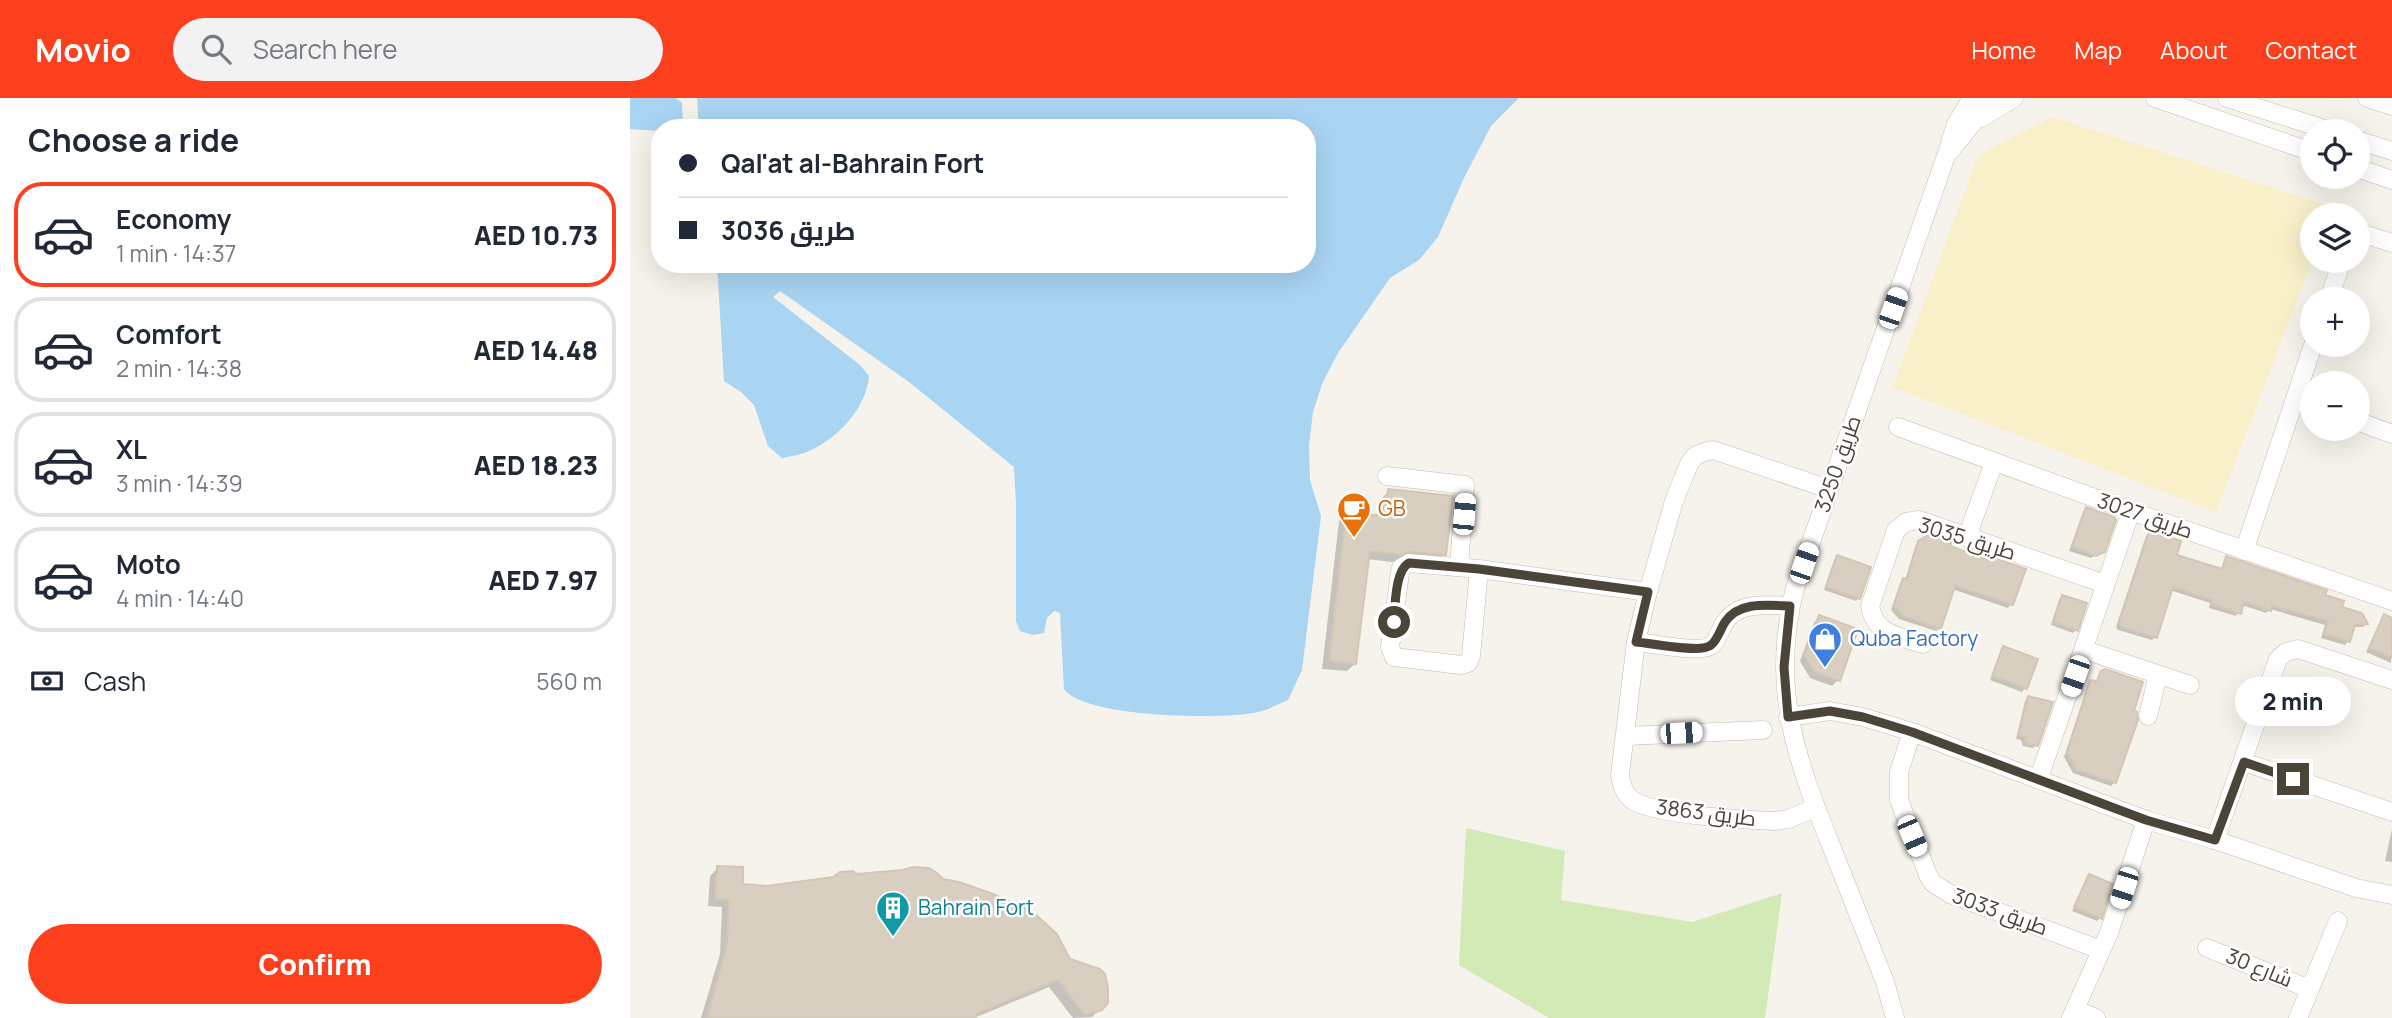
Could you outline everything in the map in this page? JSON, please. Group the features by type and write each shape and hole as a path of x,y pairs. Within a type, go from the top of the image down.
{"street":[{"path":"1955,98 1964,124 2014,98"},
{"name":"طريق 3250","path":"1895,1018 1885,982 1800,764 1788,717 1784,667 1790,606 1947,153 1964,124 1972,98"},
{"name":"طريق 3250","path":"1964,124 1989,98"},
{"path":"2155,98 2300,148"},
{"path":"2227,98 2300,121"},
{"path":"2367,98 2392,106"},
{"path":"2370,141 2392,137"},
{"path":"2370,144 2392,151"},
{"path":"2370,172 2392,180"},
{"path":"2370,236 2392,243"},
{"path":"2244,551 2300,410"},
{"path":"2370,426 2392,434"},
{"name":"طريق 3027","path":"1898,427 2392,601"},
{"name":"طريق 3863","path":"1816,808 1788,819 1758,820 1684,813 1640,804 1625,793 1620,775 1636,642 1674,501 1689,464 1695,456 1713,450 1829,489"},
{"path":"1967,537 1994,462"},
{"path":"1387,476 1465,485 1459,567"},
{"path":"2039,778 2131,511"},
{"name":"طريق 3035","path":"1923,644 1879,628 1872,618 1870,606 1896,530 1906,522 1919,520 2105,583"},
{"path":"1479,569 1471,656 1468,663 1451,664 1394,657 1390,647 1401,568 1409,563 1479,569 1648,592"},
{"path":"1636,642 1701,649 1712,645 1729,617 1741,610 1758,605 1790,606"},
{"path":"2215,840 2278,659 2286,652 2298,649 2392,680"},
{"path":"2085,650 2190,685"},
{"path":"2148,716 2158,675"},
{"path":"1788,717 1815,712 1844,712 1912,732 2146,820 2215,840 2356,888 2392,895"},
{"path":"1626,736 1763,730"},
{"name":"طريق 3033","path":"1912,732 1899,772 1899,800 1908,828 1933,883 1950,894 2101,950"},
{"path":"2244,762 2392,812"},
{"path":"2096,1018 2073,1014 2101,950 2146,820"},
{"name":"شارع 30","path":"2298,1018 2338,921"},
{"name":"شارع 30","path":"2207,948 2310,989"}],"green space":[{"path":"1466,828 1565,851 1561,900 1692,922 1782,893 1765,1018 1549,1018 1459,965"}],"sand":[{"path":"2052,117 2320,203 2300,203 2300,273 2307,273 2216,512 1893,387 1978,155"}],"water":[{"path":"630,98 676,98 682,103 683,119 651,119 651,130 630,129"},
{"path":"697,98 1519,98 1491,126 1438,237 1419,260 1390,278 1338,353 1322,384 1313,412 1309,445 1310,480 1321,516 1302,670 1288,700 1262,711 1187,716 1125,711 1077,699 1064,689 1060,613 1054,611 1047,618 1044,633 1033,635 1020,631 1016,621 1014,467 909,382 780,291 773,297 860,365 869,376 862,400 840,430 809,451 782,458 768,446 754,405 724,381 718,273 1316,273 1316,119 698,119"}],"building":[{"path":"1388,489 1453,496 1446,555 1410,552 1401,555 1370,551 1356,664 1329,661 1346,512 1385,516"},
{"path":"2086,507 2116,520 2105,552 2096,556 2072,547"},
{"path":"2149,531 2181,541 2177,555 2222,569 2226,556 2327,590 2325,595 2344,601 2342,607 2362,613 2368,624 2355,625 2350,642 2324,634 2328,621 2272,606 2271,611 2244,602 2241,614 2211,604 2212,600 2173,587 2157,638 2121,627 2119,622"},
{"path":"1928,535 1990,561 1992,557 2026,569 2013,605 1955,586 1941,629 1903,616 1894,606 1903,578 1907,579 1918,541"},
{"path":"1837,555 1871,567 1860,599 1826,587"},
{"path":"2062,595 2087,603 2078,631 2053,622"},
{"path":"2384,614 2392,618 2392,658 2369,648"},
{"path":"1819,615 1858,629 1840,681 1815,673 1804,655"},
{"path":"2003,646 2038,659 2027,689 1992,676"},
{"path":"2105,669 2143,682 2134,711 2137,712 2138,720 2116,783 2076,770 2067,753 2090,680 2097,681 2101,671"},
{"path":"2028,696 2053,702 2038,746 2026,743 2024,737 2018,736"},
{"name":"Bahrain Fort","path":"717,866 743,867 743,884 767,886 833,877 840,872 853,871 857,874 913,867 929,868 943,879 993,894 1033,912 1057,934 1070,959 1100,969 1105,974 1108,1003 1102,1010 1084,1015 1058,980 978,1013 975,1018 707,1018 727,944 729,900 715,899"},
{"path":"2089,874 2113,884 2102,919 2074,907"}],"place":[{"name":"GB","path":"1354,539"},
{"name":"Quba Factory","path":"1825,669"},
{"name":"Bahrain Fort","path":"893,938"}],"route":[{"path":"1394,622 1401,568 1409,563 1479,569 1648,592 1636,642 1701,649 1712,645 1729,617 1741,610 1758,605 1790,606 1784,667 1788,717 1830,711 1863,717 2039,778 2146,820 2215,840 2244,762 2293,779"}]}
